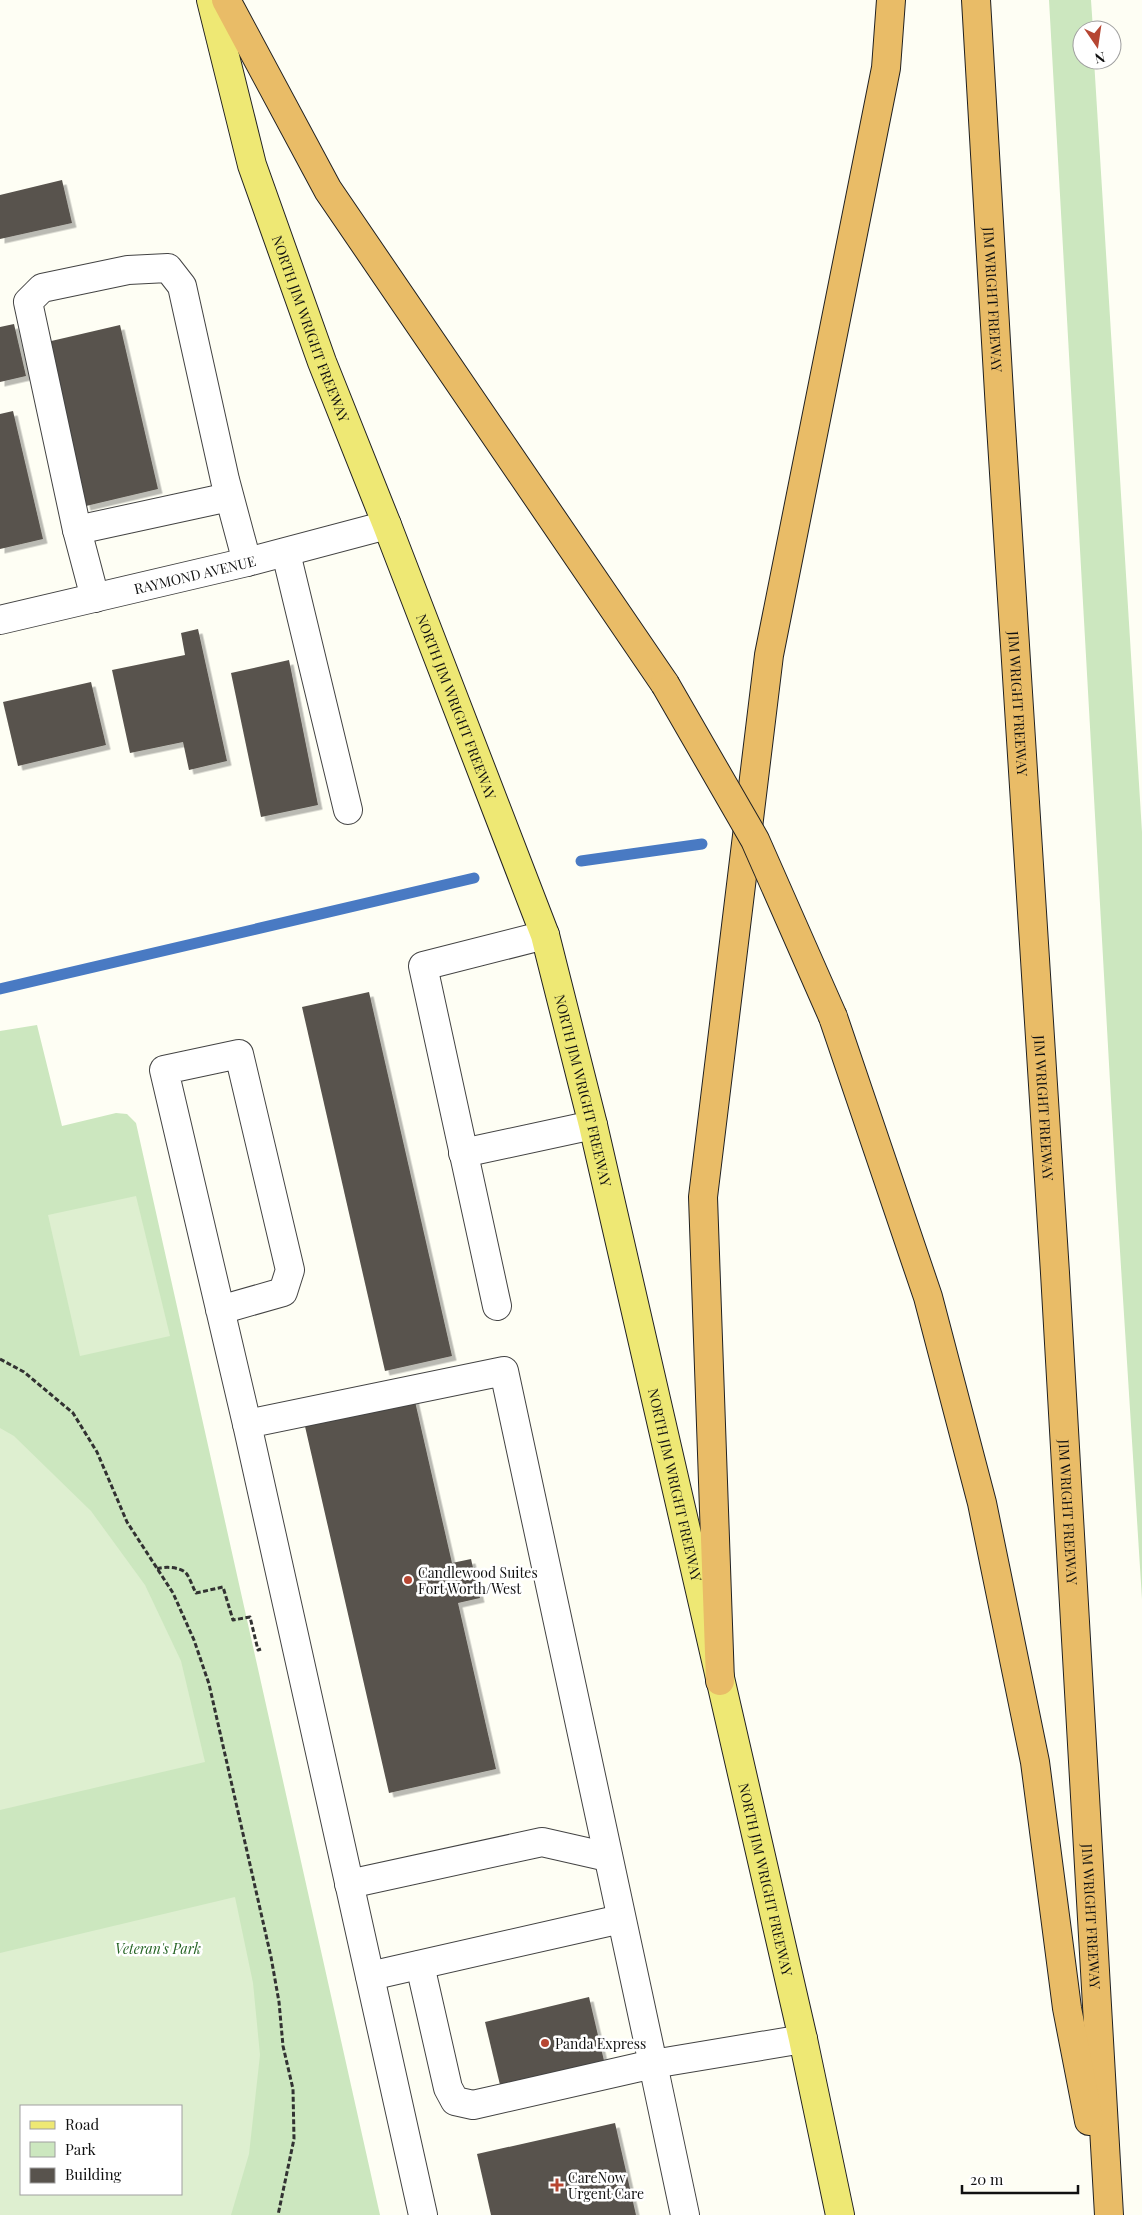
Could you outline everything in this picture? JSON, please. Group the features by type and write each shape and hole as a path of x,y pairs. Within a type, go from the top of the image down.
{"highway":[{"path":"226,0 328,190 666,684 755,840 834,1017 928,1298 982,1503 1035,1762 1067,2008 1108,2215"},
{"path":"720,1681 703,1197 769,655 886,68 891,0"},
{"name":"JIM WRIGHT FREEWAY","path":"976,0 1011,590 1056,1283 1108,2215"}],"main road":[{"name":"NORTH JIM WRIGHT FREEWAY","path":"211,0 252,165 322,362 545,935 593,1126 803,2039 840,2215"}],"street":[{"path":"95,598 77,530 28,302 42,288 128,270 168,268 182,286 229,497 247,562"},
{"path":"77,530 229,497"},
{"name":"RAYMOND AVENUE","path":"0,620 286,553 387,525"},
{"path":"286,553 348,810"},
{"path":"497,1306 423,966 545,935"},
{"path":"220,1310 283,1292 290,1270 239,1054 164,1070 220,1310 247,1424 423,2215"},
{"path":"464,1153 593,1126"},
{"path":"247,1424 504,1371 685,2215"},
{"path":"349,1884 542,1842 608,1857"},
{"path":"370,1976 622,1919"},
{"path":"420,1965 446,2079 455,2101 472,2104 653,2064 803,2039"}],"path":[{"path":"0,1359 24,1372 72,1413 97,1452 127,1522 173,1593 194,1640 209,1684 271,1957 279,2002 283,2046 293,2089 294,2138 278,2215"},
{"path":"157,1569 163,1567 176,1568 186,1573 196,1593 223,1587 232,1620 250,1617 258,1650 295,1642"}],"green space":[{"path":"1049,0 1091,0 1092,20 1072,20 1072,70 1095,70 1142,832 1142,1599 1116,1188"},
{"name":"Veteran's Park","path":"37,1025 62,1126 116,1113 127,1114 136,1123 380,2215 0,2215 0,1031"},
{"path":"136,1196 170,1336 80,1356 48,1215"},
{"path":"0,1428 14,1436 91,1511 145,1585 181,1661 205,1762 0,1810"},
{"path":"235,1897 253,1983 260,2055 249,2154 231,2215 0,2215 0,1953"}],"building":[{"path":"62,180 72,223 0,239 0,195"},
{"path":"14,324 26,376 0,382 0,327"},
{"path":"120,325 158,489 86,506 47,342"},
{"path":"13,411 43,539 0,549 0,414"},
{"path":"198,629 227,761 189,770 183,742 130,753 112,670 185,655 181,633"},
{"path":"289,660 318,805 261,817 231,673"},
{"path":"91,682 106,745 18,766 3,702"},
{"path":"369,992 452,1356 385,1371 302,1007"},
{"name":"Candlewood Suites Fort Worth/West","path":"414,1397 452,1563 471,1559 480,1598 458,1603 496,1769 389,1793 304,1422"},
{"name":"Panda Express","path":"589,1997 605,2065 501,2089 485,2022"},
{"name":"CareNow Urgent Care","path":"615,2123 636,2215 491,2215 477,2154"}],"waterway":[{"path":"581,861 702,844"},
{"path":"0,989 474,878"}],"place":[{"name":"Candlewood Suites Fort Worth/West","path":"408,1580"},
{"name":"Panda Express","path":"545,2043"},
{"name":"CareNow Urgent Care","path":"557,2185"}]}
